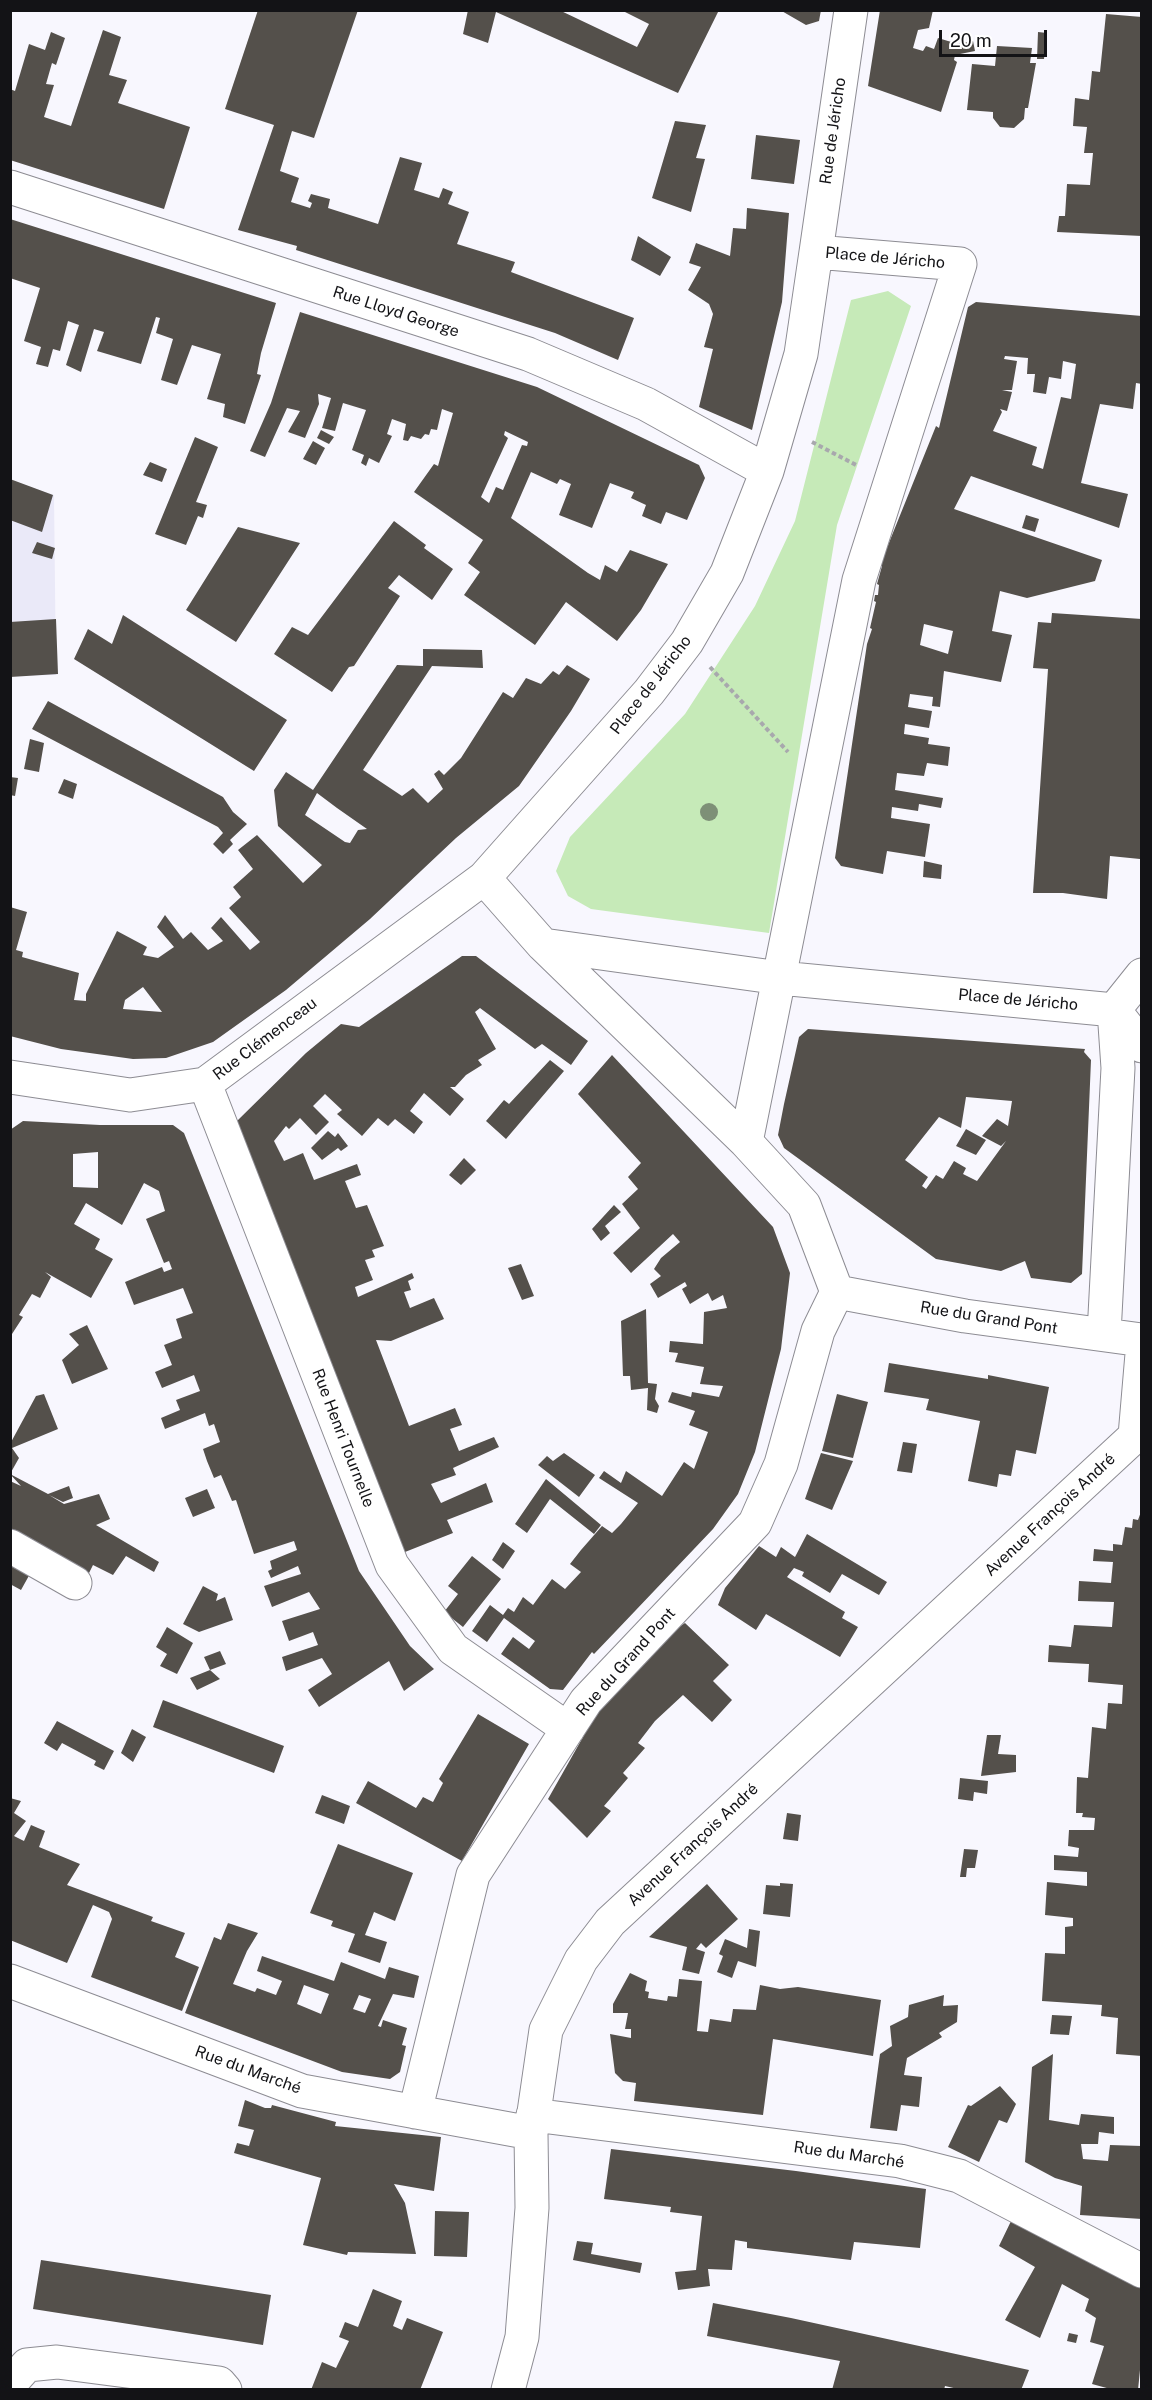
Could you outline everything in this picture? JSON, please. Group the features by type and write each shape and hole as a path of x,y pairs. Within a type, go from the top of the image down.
{"street":[{"name":"Rue de Jéricho","path":"816,252 851,10"},
{"name":"Rue Lloyd George","path":"10,187 528,354 646,404 767,471"},
{"name":"Place de Jéricho","path":"484,878 600,750 687,642 727,573 767,471 801,354 816,252 960,264 859,580 780,978"},
{"path":"484,878 543,945 746,1142 804,1205 837,1292"},
{"name":"Rue Clémenceau","path":"11,1077 130,1095 205,1084 484,878"},
{"name":"Place de Jéricho","path":"543,945 780,978 1114,1010"},
{"path":"1104,1335 1118,1068 1114,1010 1142,975"},
{"path":"746,1142 780,978"},
{"path":"1114,1010 1142,1046"},
{"name":"Rue Henri Tournelle","path":"205,1084 392,1565 453,1649 568,1729"},
{"name":"Rue du Grand Pont","path":"415,2112 473,1875 586,1701 755,1523 781,1464 818,1331 837,1292 965,1316 1142,1340"},
{"path":"1138,1437 1142,1354"},
{"name":"Avenue François André","path":"508,2390 522,2337 530,2271 532,2124 546,2030 581,1960 610,1922 1138,1437"},
{"path":"10,1546 75,1582"},
{"name":"Rue du Marché","path":"10,1981 302,2091 415,2112 900,2161 959,2176 1142,2271"},
{"path":"10,2384 27,2365 57,2362 219,2383 225,2390"}],"path":[{"path":"781,425 891,484"},
{"path":"687,642 818,785"}],"shaded area":[{"path":"10,480 54,495 56,675 11,676"}],"green space":[{"path":"888,291 911,306 837,525 769,933 591,909 568,896 556,871 570,837 685,714 755,606 795,521 851,300"}],"building":[{"path":"258,10 358,10 314,138 292,131 280,171 299,178 291,202 310,208 312,203 308,201 311,194 330,199 328,208 378,224 400,157 422,163 414,190 439,198 443,188 453,192 448,204 469,212 457,244 515,262 511,272 634,318 618,360 555,333 296,250 297,246 238,230 274,125 225,109"},
{"path":"468,10 559,10 637,47 649,24 621,10 719,10 678,93 496,12 488,43 463,34"},
{"path":"780,10 821,10 819,21 806,25"},
{"path":"880,10 933,10 929,28 918,30 913,48 923,51 926,46 934,49 938,38 958,44 973,41 975,51 955,55 954,60 957,62 941,112 868,86"},
{"path":"1106,14 1142,17 1142,236 1057,232 1059,216 1065,216 1067,184 1090,185 1093,153 1084,153 1087,127 1073,126 1075,98 1089,100 1092,71 1100,72"},
{"path":"103,30 121,37 109,75 127,80 118,103 190,127 164,209 10,160 10,89 15,91 29,44 45,50 51,32 65,38 56,65 52,63 46,84 54,85 44,117 71,126"},
{"path":"1038,32 1047,33 1044,59 1037,59"},
{"path":"997,46 1032,48 1030,63 1036,63 1028,108 1025,108 1024,119 1014,128 1000,127 993,118 993,112 967,110 972,64 995,66"},
{"path":"675,121 706,125 696,158 705,159 691,212 652,198"},
{"path":"756,135 800,140 794,184 751,179"},
{"path":"747,208 789,213 782,302 752,430 699,407 713,349 704,347 713,314 709,304 688,290 701,267 689,263 696,243 730,256 733,228 746,229"},
{"path":"10,219 276,303 261,353 257,374 261,375 245,424 223,417 225,404 207,399 221,354 192,345 177,385 161,380 173,339 156,333 160,318 156,317 141,364 97,351 104,332 94,329 81,372 66,365 79,325 68,321 60,351 53,349 48,367 36,364 41,347 24,341 40,288 10,278"},
{"path":"638,236 671,257 660,276 631,260"},
{"path":"976,302 1142,316 1142,384 1136,383 1133,409 1100,404 1081,483 1128,494 1119,528 971,476 954,509 1102,560 1095,581 1027,598 1000,591 992,631 1012,635 1001,682 944,671 940,707 932,706 933,697 910,694 908,707 932,711 929,728 905,724 904,734 929,738 928,744 950,747 948,766 927,763 924,776 897,773 895,790 943,798 941,808 919,804 918,811 892,807 891,818 930,824 925,857 887,851 883,874 841,866 835,858 867,644 872,629 870,628 876,602 874,601 875,595 878,595 879,585 877,584 882,566 880,565 936,426 939,428 968,307","holes":["1005,356 1028,358 1027,374 1035,374 1033,392 1046,394 1049,377 1061,379 1063,361 1076,364 1071,399 1061,397 1043,469 1032,465 1037,447 993,431 1002,412 1000,409 1007,411 1012,392 1002,390 1012,390 1017,361 1004,359","924,624 953,631 948,654 920,645"]},
{"path":"300,312 537,387 699,465 705,478 687,520 666,512 661,524 642,516 646,505 631,498 634,492 610,483 592,528 559,515 571,484 560,479 557,484 531,472 511,518 588,573 600,580 605,565 617,572 630,550 668,564 641,610 617,641 566,602 535,645 464,595 480,572 468,563 483,540 414,492 434,464 438,466 453,413 442,409 437,430 431,429 429,435 425,434 421,439 411,436 408,441 403,440 406,424 392,419 387,434 392,436 379,463 369,458 366,466 361,463 364,455 352,450 366,410 343,403 335,431 322,428 331,398 318,394 319,404 305,438 288,432 300,411 287,408 265,457 250,451 271,403","holes":["505,431 528,442 527,446 522,445 503,490 496,487 489,503 481,497 508,438 504,435"]},
{"path":"321,430 334,437 329,444 317,438"},
{"path":"195,437 218,447 196,502 207,505 203,518 198,516 186,545 155,534"},
{"path":"313,441 325,448 316,465 303,459"},
{"path":"150,462 167,469 162,482 143,475"},
{"path":"10,479 53,495 42,532 10,520"},
{"path":"1026,515 1039,519 1035,532 1022,528"},
{"path":"394,521 426,545 424,548 453,569 432,600 399,575 388,588 400,596 354,666 349,667 332,692 274,654 292,627 308,635"},
{"path":"238,527 300,543 236,642 186,610"},
{"path":"37,542 55,548 52,559 32,553"},
{"path":"1052,613 1142,619 1140,859 1110,856 1107,899 1063,893 1033,893 1048,669 1033,668 1038,622 1051,623"},
{"path":"123,615 287,720 254,771 74,659 88,629 112,644"},
{"path":"56,619 58,674 10,677 10,622"},
{"path":"423,649 482,650 483,668 432,666 363,770 402,796 413,788 428,803 443,789 434,774 439,770 444,775 461,758 503,692 513,698 526,678 541,684 553,671 559,675 567,665 590,679 571,711 519,786 456,838 370,919 286,990 213,1042 166,1058 133,1059 61,1049 10,1036 10,907 27,912 16,950 23,952 22,957 79,973 74,1000 86,1001 86,994 117,931 147,947 143,955 158,958 174,947 157,927 165,915 183,939 191,932 208,950 223,941 211,928 221,917 250,950 260,942 229,908 241,897 233,887 253,869 238,850 257,835 303,883 322,865 278,826 274,790 286,772 313,790 397,665 423,666","holes":["317,793 337,808 367,829 358,830 350,843 345,842 305,815","143,987 162,1012 123,1009 125,1000"]},
{"path":"48,701 223,797 233,812 247,824 230,840 233,844 223,854 213,844 223,833 218,827 32,729"},
{"path":"30,739 44,743 39,772 24,769"},
{"path":"10,777 18,778 15,796 10,795"},
{"path":"64,779 77,784 73,799 58,793"},
{"path":"924,861 942,865 941,879 923,877"},
{"path":"462,956 476,956 588,1041 571,1065 542,1044 535,1049 480,1008 475,1012 496,1049 478,1060 482,1065 466,1075 455,1087 450,1087 464,1099 450,1116 424,1093 410,1111 423,1122 414,1134 395,1119 388,1126 378,1118 362,1136 337,1114 342,1110 325,1094 313,1106 329,1122 316,1135 300,1118 289,1129 286,1126 274,1141 284,1161 303,1153 314,1180 357,1164 361,1175 345,1181 356,1208 367,1205 384,1246 372,1250 375,1257 365,1260 373,1280 355,1287 358,1297 412,1273 414,1278 408,1281 411,1290 404,1292 410,1308 434,1298 444,1319 391,1341 376,1340 409,1426 455,1408 462,1425 450,1429 459,1451 494,1437 499,1447 453,1468 456,1475 431,1484 441,1503 486,1483 493,1502 447,1520 453,1533 405,1552 236,1133 238,1120 306,1053 341,1024 359,1027"},
{"path":"808,1029 1085,1049 1084,1052 1091,1060 1082,1274 1071,1283 1031,1278 1025,1261 1001,1271 936,1259 784,1148 778,1135 799,1037","holes":["966,1097 1012,1101 1008,1126 997,1119 982,1136 1001,1146 1006,1141 977,1181 963,1174 966,1168 954,1161 943,1179 936,1175 926,1189 922,1186 928,1177 905,1160 939,1117 961,1128"]},
{"path":"612,1055 773,1227 790,1273 781,1349 755,1452 738,1494 713,1529 594,1654 592,1652 563,1690 550,1689 501,1654 513,1637 529,1649 535,1641 504,1618 487,1642 472,1631 490,1605 503,1615 508,1608 514,1612 523,1597 533,1605 552,1579 565,1589 581,1572 570,1564 581,1550 602,1526 612,1533 621,1524 638,1503 599,1478 604,1471 621,1483 626,1471 662,1496 684,1462 694,1469 708,1432 689,1425 695,1411 668,1402 672,1392 691,1397 692,1392 719,1397 723,1386 700,1384 704,1367 675,1362 678,1353 669,1352 670,1341 703,1344 704,1312 727,1308 723,1295 712,1301 708,1293 690,1304 682,1289 687,1286 685,1282 658,1298 650,1284 661,1276 654,1269 661,1258 680,1242 673,1234 631,1273 613,1253 640,1228 622,1204 638,1189 628,1177 641,1163 578,1094"},
{"path":"550,1060 564,1071 506,1139 486,1121 504,1100 509,1104"},
{"path":"23,1121 100,1125 173,1125 184,1133 359,1571 410,1646 434,1669 404,1691 389,1661 319,1707 308,1690 332,1674 322,1658 286,1671 282,1657 318,1645 313,1632 289,1641 282,1621 320,1609 309,1592 272,1607 264,1586 301,1574 298,1566 271,1578 268,1571 272,1569 270,1561 297,1550 294,1541 254,1554 236,1500 232,1501 221,1475 214,1478 207,1461 203,1449 220,1442 214,1424 209,1426 205,1413 165,1429 161,1418 180,1410 176,1400 200,1391 194,1375 162,1388 155,1372 172,1365 164,1345 182,1338 176,1319 193,1313 183,1288 134,1305 125,1282 162,1267 164,1272 172,1269 169,1261 164,1263 146,1219 165,1211 159,1191 144,1183 122,1225 86,1203 74,1224 100,1239 95,1249 113,1259 91,1298 45,1272 51,1277 40,1298 32,1294 19,1315 23,1317 12,1334 10,1333 10,1130","holes":["98,1152 98,1188 73,1187 73,1154"]},
{"path":"966,1129 986,1140 976,1155 956,1146"},
{"path":"328,1131 335,1137 338,1133 348,1146 341,1151 338,1148 322,1160 311,1148"},
{"path":"464,1158 476,1170 461,1185 449,1175"},
{"path":"614,1205 621,1212 605,1226 610,1233 601,1241 592,1229"},
{"path":"521,1264 534,1296 522,1300 508,1268"},
{"path":"646,1309 648,1383 657,1384 655,1399 659,1406 657,1413 647,1410 648,1388 631,1390 630,1376 623,1376 621,1321"},
{"path":"87,1325 108,1369 72,1384 62,1360 79,1345 69,1334"},
{"path":"889,1363 988,1379 988,1375 1049,1387 1036,1454 1016,1450 1011,1476 999,1474 997,1487 968,1481 980,1421 926,1410 929,1399 884,1392"},
{"path":"44,1394 58,1429 12,1448 19,1458 10,1474 10,1444 36,1396"},
{"path":"837,1394 868,1402 853,1458 822,1451"},
{"path":"903,1442 917,1444 912,1473 897,1471"},
{"path":"564,1453 595,1475 579,1497 538,1465 547,1456 553,1461"},
{"path":"821,1453 853,1461 832,1510 805,1499"},
{"path":"10,1474 48,1494 69,1486 73,1498 63,1502 49,1495 64,1504 99,1494 110,1519 96,1525 159,1562 154,1572 126,1556 113,1575 93,1565 87,1577 10,1537 10,1481 21,1486"},
{"path":"546,1479 601,1525 594,1534 550,1499 527,1533 515,1524"},
{"path":"207,1489 215,1508 193,1517 185,1498"},
{"path":"1142,1509 1142,2056 1116,2054 1118,2018 1101,2016 1102,2005 1042,2001 1045,1953 1065,1954 1065,1927 1073,1926 1073,1918 1045,1915 1047,1882 1087,1886 1087,1872 1054,1870 1054,1855 1078,1857 1079,1848 1068,1846 1069,1830 1094,1830 1095,1818 1082,1817 1083,1813 1076,1813 1077,1777 1088,1778 1092,1727 1106,1729 1108,1703 1122,1704 1123,1685 1088,1682 1089,1664 1048,1662 1049,1645 1071,1647 1074,1625 1112,1627 1114,1602 1078,1601 1079,1581 1111,1583 1113,1562 1093,1561 1094,1549 1113,1551 1113,1544 1122,1545 1125,1527 1132,1528 1133,1519 1138,1520"},
{"path":"807,1534 887,1582 879,1595 842,1574 830,1593 802,1576 804,1572 794,1568 787,1577 845,1612 842,1618 858,1627 840,1657 766,1614 756,1630 718,1605 725,1588 759,1546 776,1557 781,1547 795,1557"},
{"path":"503,1542 515,1551 503,1569 492,1560"},
{"path":"472,1556 501,1579 463,1627 444,1612 458,1594 448,1586"},
{"path":"10,1563 31,1572 21,1590 10,1584"},
{"path":"203,1586 218,1594 216,1601 225,1597 233,1620 199,1632 183,1624"},
{"path":"685,1623 729,1665 713,1681 732,1700 712,1722 683,1695 655,1721 638,1743 645,1748 623,1773 628,1778 604,1806 611,1811 587,1838 548,1799 600,1707 667,1635"},
{"path":"167,1627 193,1643 177,1674 160,1666 167,1654 156,1647"},
{"path":"220,1651 226,1664 210,1670 204,1657"},
{"path":"210,1670 220,1679 197,1690 190,1678"},
{"path":"163,1700 284,1746 274,1773 153,1727"},
{"path":"478,1714 529,1744 462,1861 356,1803 368,1781 416,1808 423,1797 433,1802 443,1783 439,1779"},
{"path":"57,1721 114,1751 104,1770 94,1765 96,1761 62,1743 57,1751 44,1743"},
{"path":"132,1729 146,1737 133,1762 121,1753"},
{"path":"987,1735 1001,1735 998,1754 1016,1755 1016,1772 981,1776"},
{"path":"960,1778 988,1781 987,1794 974,1792 973,1801 958,1799"},
{"path":"322,1795 350,1806 344,1824 315,1813"},
{"path":"10,1798 21,1801 14,1813 26,1821 14,1836 24,1841 31,1825 45,1831 39,1847 80,1864 67,1885 153,1917 151,1921 185,1933 175,1957 199,1967 182,2011 91,1977 112,1919 109,1912 93,1905 67,1963 10,1940"},
{"path":"787,1813 801,1815 798,1841 783,1839"},
{"path":"338,1844 413,1873 395,1921 374,1912 365,1935 387,1942 380,1963 348,1952 355,1934 331,1926 333,1921 310,1913"},
{"path":"964,1849 978,1850 975,1868 967,1868 966,1877 960,1877"},
{"path":"780,1883 793,1884 790,1917 763,1914 766,1885 780,1886"},
{"path":"707,1884 738,1919 706,1948 701,1943 696,1949 705,1952 699,1974 682,1970 687,1947 649,1937"},
{"path":"228,1923 258,1933 247,1951 233,1984 255,1992 257,1988 276,1995 282,1981 257,1971 262,1956 334,1981 341,1962 385,1979 389,1967 419,1976 414,1998 393,1994 378,2026 381,2027 383,2020 407,2028 402,2045 406,2046 400,2072 390,2079 342,2072 185,2013 214,1937 221,1940","holes":["304,1985 329,1994 321,2014 297,2004","359,1995 371,1999 365,2013 353,2009"]},
{"path":"749,1929 760,1931 756,1967 738,1961 732,1978 717,1972 723,1956 719,1954 725,1939 747,1948"},
{"path":"630,1973 647,1981 645,1991 649,1992 648,1998 667,2001 668,1996 677,1997 679,1979 702,1981 697,2031 708,2032 710,2019 731,2022 733,2009 756,2010 760,1985 780,1989 798,1987 881,2000 873,2056 773,2039 763,2115 634,2101 636,2083 623,2081 615,2073 610,2034 631,2038 631,2029 625,2029 628,2013 613,2013 613,2004"},
{"path":"944,1995 943,2006 958,2005 957,2022 939,2033 942,2037 907,2058 904,2075 922,2077 919,2107 901,2105 897,2131 870,2128 880,2054 892,2046 890,2026 908,2017 909,2005"},
{"path":"1052,2015 1072,2016 1069,2035 1050,2034"},
{"path":"1053,2054 1049,2120 1079,2125 1081,2114 1114,2117 1114,2134 1099,2132 1098,2144 1081,2144 1083,2159 1108,2161 1110,2145 1142,2146 1142,2219 1080,2215 1082,2186 1055,2178 1025,2162 1032,2067"},
{"path":"1000,2086 1016,2104 1007,2123 999,2120 979,2162 948,2147 968,2105 971,2106"},
{"path":"245,2100 265,2108 271,2108 272,2105 336,2122 335,2126 441,2137 434,2191 394,2184 405,2203 416,2254 348,2252 347,2255 303,2245 321,2178 234,2153 237,2143 249,2146 254,2130 238,2126"},
{"path":"611,2149 926,2189 920,2248 854,2242 851,2260 747,2248 747,2242 735,2240 732,2270 708,2269 710,2286 678,2290 675,2272 696,2270 702,2216 670,2212 671,2207 604,2199"},
{"path":"435,2211 469,2212 467,2257 434,2256"},
{"path":"1013,2217 1139,2285 1142,2290 1142,2350 1138,2390 1114,2390 1092,2384 1104,2346 1090,2342 1096,2318 1085,2311 1089,2299 1062,2284 1040,2338 1005,2320 1035,2267 999,2246"},
{"path":"577,2241 593,2243 591,2254 642,2263 640,2273 573,2260"},
{"path":"41,2260 271,2295 263,2345 33,2309"},
{"path":"373,2289 402,2301 393,2326 402,2330 407,2318 443,2332 420,2390 311,2390 322,2362 336,2368 349,2341 339,2337 345,2322 358,2327"},
{"path":"713,2303 1029,2370 1021,2390 962,2390 945,2386 944,2390 832,2390 840,2361 707,2336"},
{"path":"1069,2333 1078,2335 1076,2343 1067,2341"}]}
